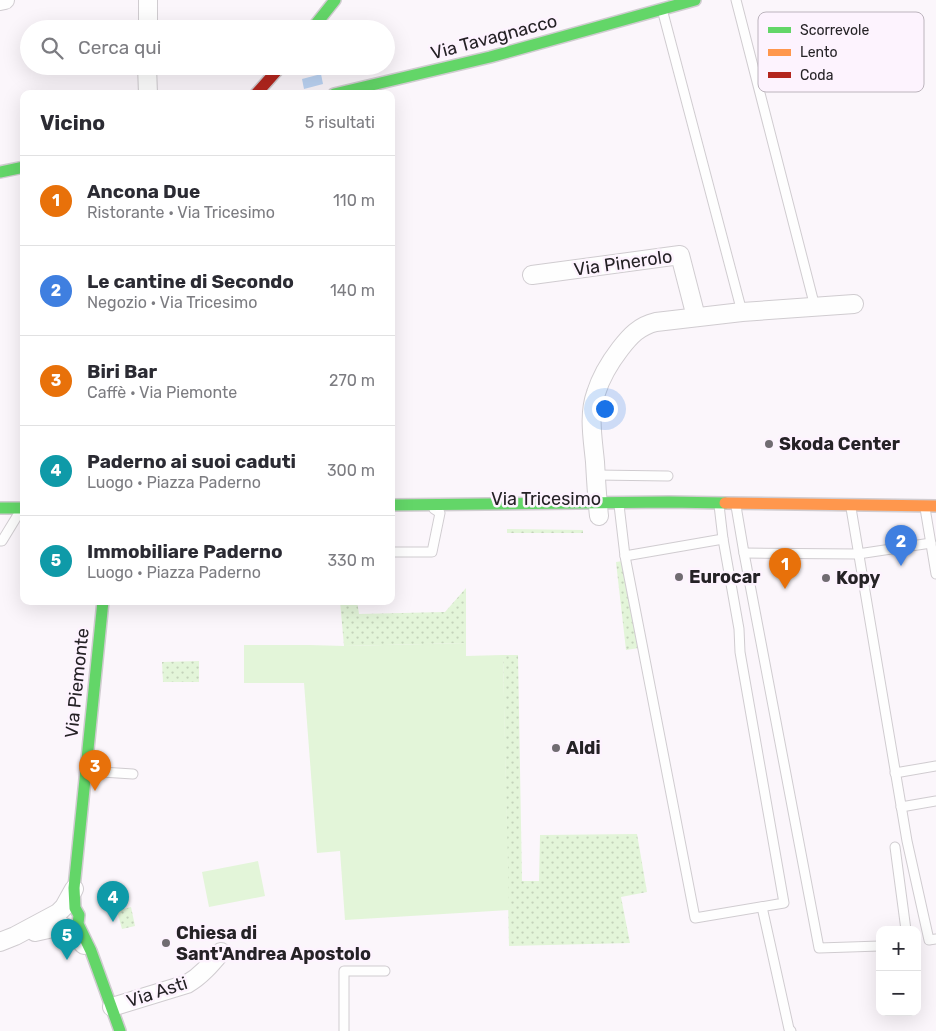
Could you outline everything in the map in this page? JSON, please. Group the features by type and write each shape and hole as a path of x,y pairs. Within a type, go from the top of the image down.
{"street":[{"path":"0,1 5,0"},
{"path":"148,0 148,20"},
{"path":"319,20 335,0"},
{"name":"Via Tavagnacco","path":"353,90 490,57 695,0"},
{"path":"148,75 148,90"},
{"path":"260,90 276,75"},
{"path":"0,172 20,168"},
{"name":"Via Pinerolo","path":"532,276 680,255 696,317"},
{"path":"595,512 596,476 592,411 595,394 614,357 634,332 648,324 696,317 854,304"},
{"name":"Via Tricesimo","path":"595,512 619,503 930,506"},
{"name":"Via Tricesimo","path":"395,505 427,504 595,512 620,515 700,503"},
{"path":"0,508 20,508"},
{"path":"395,509 458,515"},
{"name":"Via Piemonte","path":"74,888 103,605"},
{"path":"74,888 67,918 91,951 120,1031"},
{"path":"8,939 67,918"},
{"name":"Via Asti","path":"112,1007 195,980 221,952"}],"lane":[{"path":"736,0 758,85"},
{"path":"662,9 742,312"},
{"path":"760,92 815,307"},
{"path":"596,476 668,476"},
{"path":"619,503 625,556 694,918 784,903 740,652 739,628 718,503"},
{"path":"736,503 819,948 876,946"},
{"path":"395,552 432,552 440,513 427,504"},
{"path":"850,505 907,841 929,940 936,939"},
{"path":"930,506 931,543 936,574"},
{"path":"0,541 2,541 20,513"},
{"path":"625,556 723,539"},
{"path":"744,554 858,554 931,543"},
{"path":"895,773 936,766"},
{"path":"86,771 133,774"},
{"path":"901,807 936,801"},
{"path":"895,847 905,926"},
{"path":"762,907 791,1031"},
{"path":"344,1031 344,971 385,971"}],"green space":[{"path":"507,529 583,530 583,533 507,533"},
{"path":"623,561 639,648 626,650 616,562"},
{"path":"466,588 466,643 344,646 340,605 358,605 359,614 445,612"},
{"path":"466,643 466,656 503,655 509,910 345,920 340,851 317,853 304,683 244,683 244,645 344,646"},
{"path":"503,655 518,655 522,881 539,881 540,835 637,834 647,892 621,897 630,943 509,946"},
{"path":"199,661 199,682 163,682 162,662"},
{"path":"258,861 265,896 209,907 202,872"},
{"path":"131,907 135,926 122,929 117,911"}],"water":[{"path":"321,75 323,84 304,89 302,79"}],"traffic: fast":[{"path":"319,20 335,0"},
{"path":"351,90 490,57 695,0"},
{"path":"0,172 20,168"},
{"path":"395,505 725,503"},
{"path":"0,508 20,508"},
{"path":"103,605 74,888 75,908 79,915 78,924 91,951 120,1031"}],"traffic: slow":[{"path":"725,503 936,506"}],"traffic: jam":[{"path":"260,90 273,75"}],"place":[{"name":"Skoda Center","path":"769,444"},
{"name":"Le cantine di Secondo","path":"901,566"},
{"name":"Eurocar","path":"679,577"},
{"name":"Kopy","path":"826,578"},
{"name":"Ancona Due","path":"785,589"},
{"name":"Aldi","path":"556,748"},
{"name":"Biri Bar","path":"95,791"},
{"name":"Paderno ai suoi caduti","path":"113,922"},
{"name":"Chiesa di Sant'Andrea Apostolo","path":"166,943"},
{"name":"Immobiliare Paderno","path":"67,960"}]}
